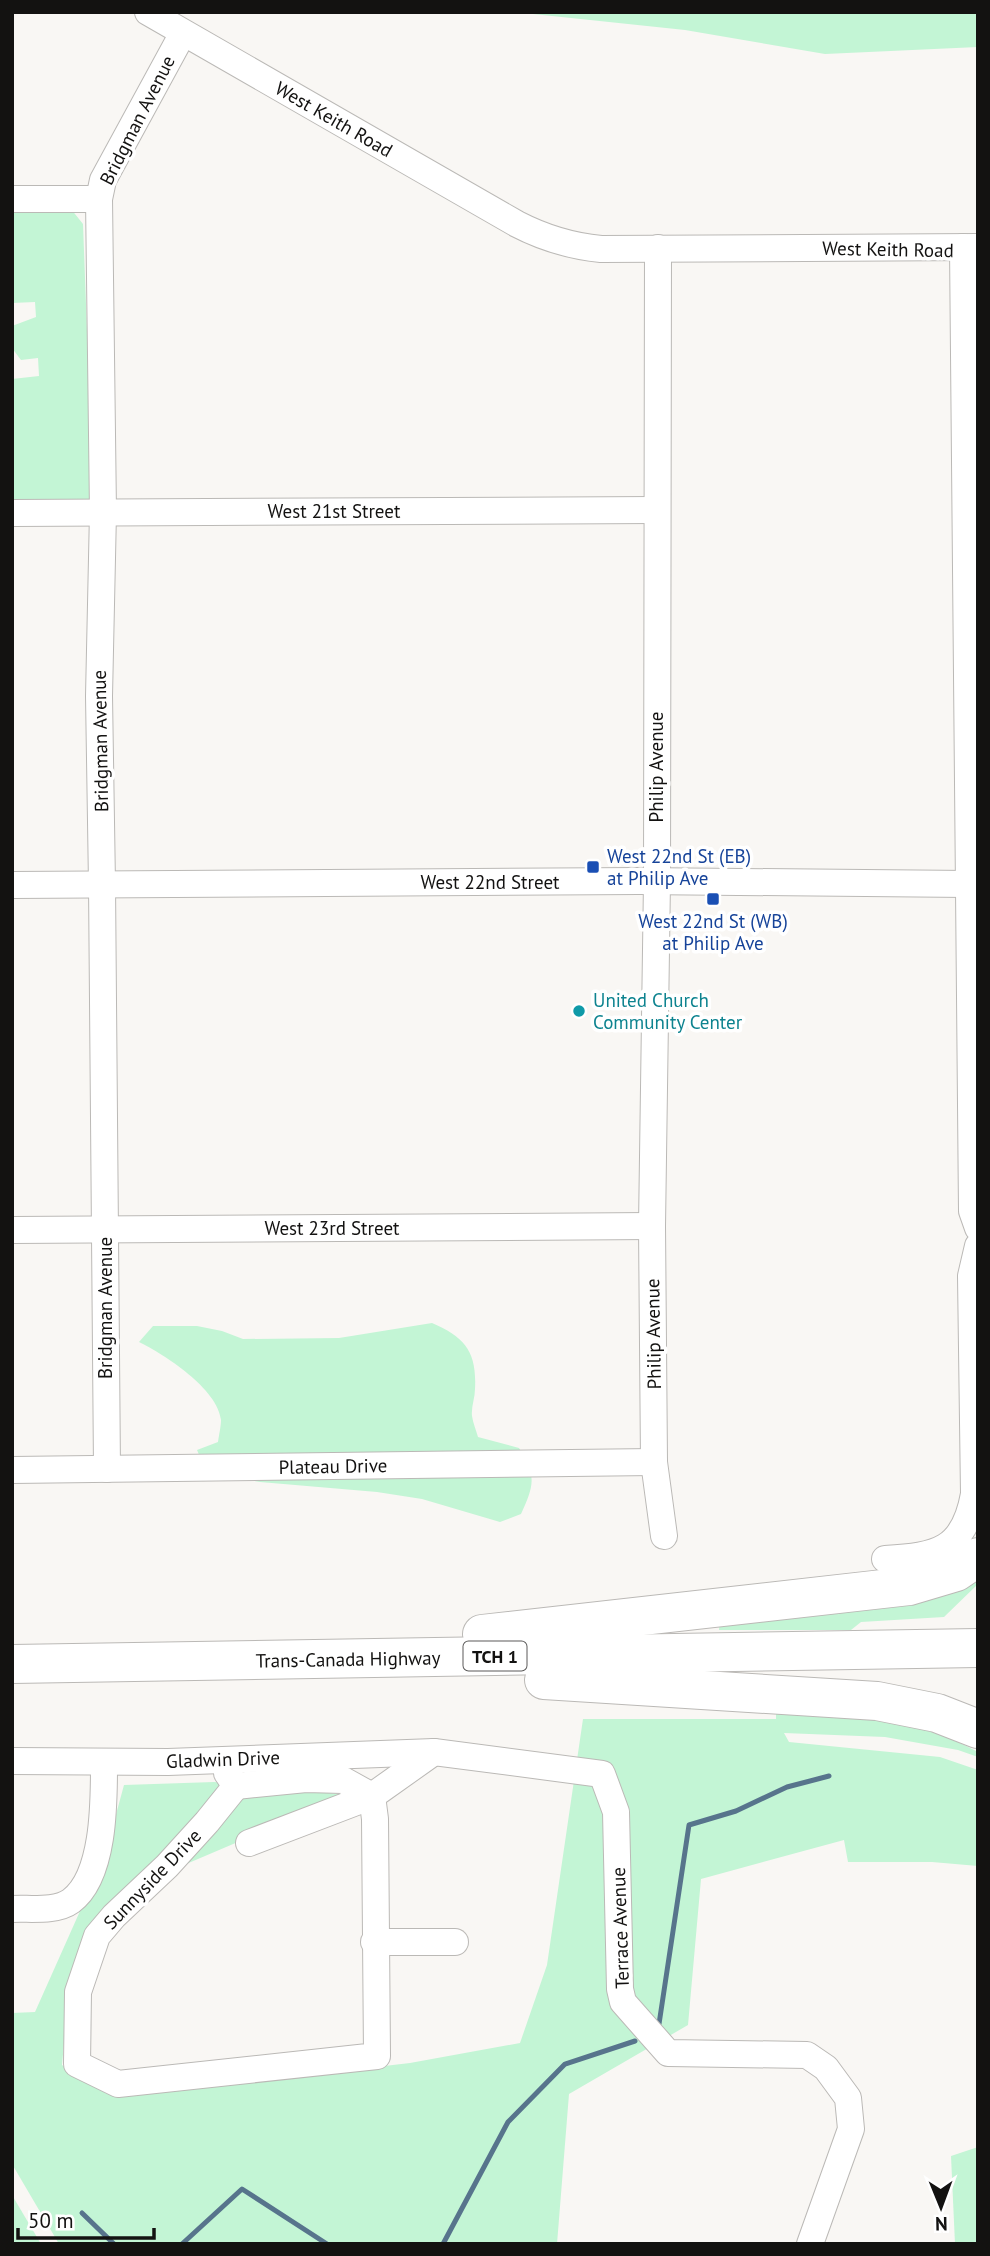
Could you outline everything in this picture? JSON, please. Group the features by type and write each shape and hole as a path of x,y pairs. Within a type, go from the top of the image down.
{"highway":[{"path":"70,1663 468,1635 909,1586 956,1572 978,1557"},
{"name":"Trans-Canada Highway","path":"12,1664 978,1648"},
{"name":"Trans-Canada Highway","path":"12,1688 978,1673"},
{"path":"544,1680 877,1701 937,1713 978,1729"}],"street":[{"name":"West Keith Road","path":"148,12 532,232 575,246 601,249 970,247 972,701 968,884 972,1211 978,1228"},
{"name":"Bridgman Avenue","path":"107,1469 99,696 103,512 99,199 103,180 183,33"},
{"path":"12,200 99,199"},
{"name":"Philip Avenue","path":"658,248 657,881 652,1226 654,1462 664,1536"},
{"name":"West 21st Street","path":"12,513 656,510"},
{"name":"West 22nd Street","path":"12,885 657,881 968,884"},
{"name":"West 23rd Street","path":"12,1230 652,1226"},
{"path":"885,1559 924,1556 939,1550 958,1536 971,1511 974,1494 971,1276 978,1246"},
{"name":"Plateau Drive","path":"12,1470 654,1462"},
{"path":"249,1843 372,1796 434,1752"},
{"name":"Gladwin Drive","path":"12,1761 225,1760 434,1752"},
{"name":"Terrace Avenue","path":"434,1752 602,1774 616,1812 620,1989 623,2002 668,2053 807,2055 826,2067 848,2098 850,2129 810,2244"},
{"path":"225,1760 227,1773 236,1786 306,1779 343,1780 372,1796"},
{"path":"12,1909 55,1907 70,1902 87,1884 99,1843 104,1762"},
{"name":"Sunnyside Drive","path":"236,1786 167,1866 114,1916 97,1936 78,1992 77,2064 118,2084 377,2056 374,1942"},
{"path":"372,1796 375,1819 374,1942 454,1942"}],"green space":[{"path":"514,12 978,12 978,47 825,54 685,30"},
{"path":"67,204 83,224 93,491 89,502 12,503 12,379 39,376 38,358 21,360 12,348 12,326 36,317 35,302 12,303 12,207"},
{"path":"432,1323 461,1340 471,1356 475,1376 472,1416 478,1437 519,1448 529,1466 531,1488 521,1514 500,1522 422,1499 377,1492 260,1482 207,1473 197,1450 218,1442 221,1420 218,1408 188,1374 139,1342 153,1326 197,1326 243,1339 339,1338"},
{"path":"978,1573 978,1584 944,1617 861,1622 851,1630 719,1630 720,1617"},
{"path":"776,1711 880,1719 930,1732 978,1752 978,1757 958,1750 885,1737 784,1733 789,1742 940,1757 978,1770 978,1866 932,1862 848,1862 844,1840 701,1879 688,2025 569,2094 557,2244 59,2244 12,2164 12,2013 35,2012 105,1855 124,1785 214,1782 348,1795 130,1888 67,2011 62,2065 107,2094 170,2091 410,2063 520,2043 547,1965 583,1719 776,1719"},
{"path":"978,2147 978,2244 955,2244 951,2156"},
{"path":"12,2195 41,2244 12,2244"}],"waterway":[{"path":"659,2024 689,1825 736,1811 787,1787 829,1776"},
{"path":"443,2244 508,2122 565,2064 635,2041"},
{"path":"182,2244 242,2189 327,2244"},
{"path":"82,2213 114,2244"}],"place":[{"name":"West 22nd St (EB) at Philip Ave","path":"593,867"},
{"name":"West 22nd St (WB) at Philip Ave","path":"713,899"},
{"name":"United Church Community Center","path":"579,1011"}]}
